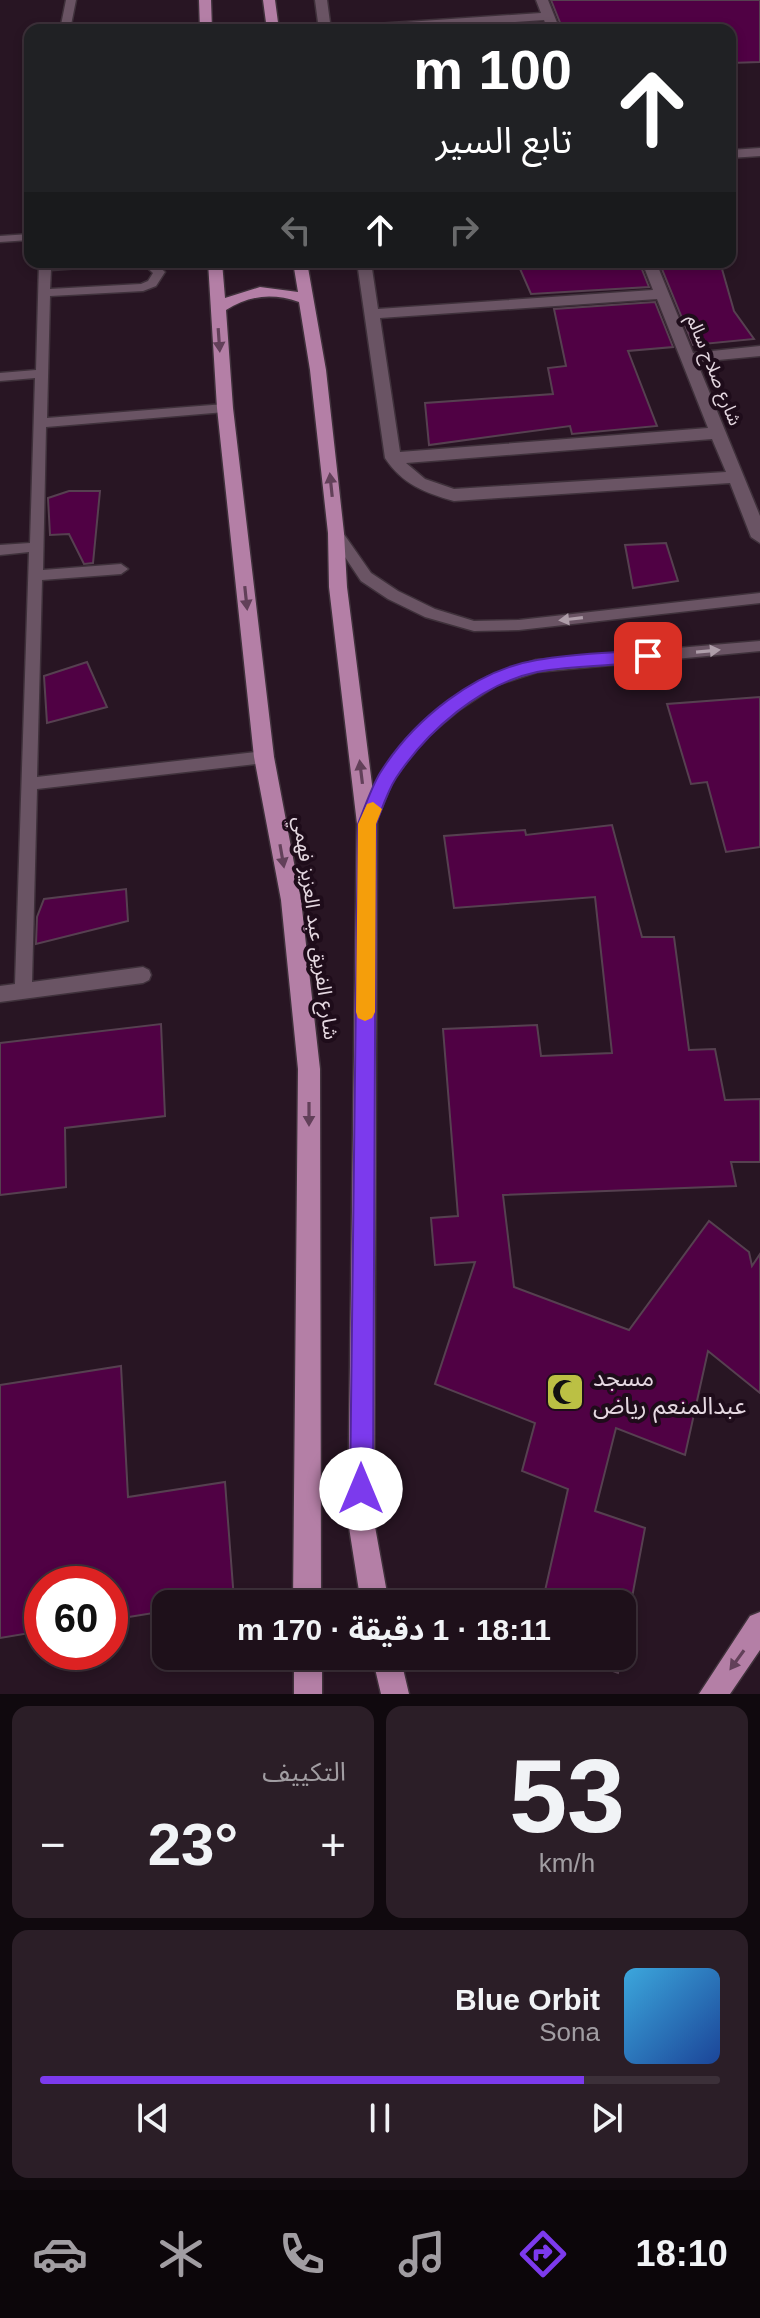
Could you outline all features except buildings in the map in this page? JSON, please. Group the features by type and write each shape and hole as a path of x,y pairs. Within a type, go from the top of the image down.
{"main road":[{"path":"205,0 206,24"},
{"path":"269,0 272,24"},
{"name":"شارع الفريق عبد العزيز فهمي","path":"215,268 225,408 264,757 291,900 309,1069 307,1590"},
{"name":"شارع الفريق عبد العزيز فهمي","path":"301,268 318,370 336,533 338,587 367,824 361,1521 373,1590"},
{"path":"217,309 242,294 258,291 291,294 305,299"},
{"path":"713,1694 760,1626"},
{"path":"308,1670 308,1694"},
{"path":"389,1670 395,1694"}],"street":[{"path":"321,0 324,24"},
{"path":"542,0 551,24"},
{"path":"433,24 548,16"},
{"path":"736,154 760,152"},
{"path":"365,268 393,458 409,478 432,490 454,495 736,477"},
{"name":"شارع صلاح سالم","path":"651,268 760,537"},
{"path":"372,314 662,294"},
{"path":"688,358 760,351"},
{"path":"393,458 718,433"}],"lane":[{"path":"66,24 71,0"},
{"path":"0,239 24,237"},
{"path":"23,990 45,268"},
{"path":"44,293 143,287 152,283 159,272 154,268"},
{"path":"0,377 41,373"},
{"path":"39,423 225,408"},
{"path":"336,533 366,577 430,613 474,626 519,625 760,598"},
{"path":"0,550 35,547"},
{"path":"34,576 121,569"},
{"path":"367,824 387,777 417,737 454,706 492,681 536,666 760,646"},
{"path":"28,784 264,757"},
{"path":"0,994 143,975"}],"slow traffic":[{"path":"365,1012 367,824 373,809"}],"place":[{"name":"مسجد عبدالمنعم رياض","path":"565,1392"}],"route":[{"path":"361,1489 367,824 387,777 417,737 454,706 492,681 536,666 648,656"}]}
